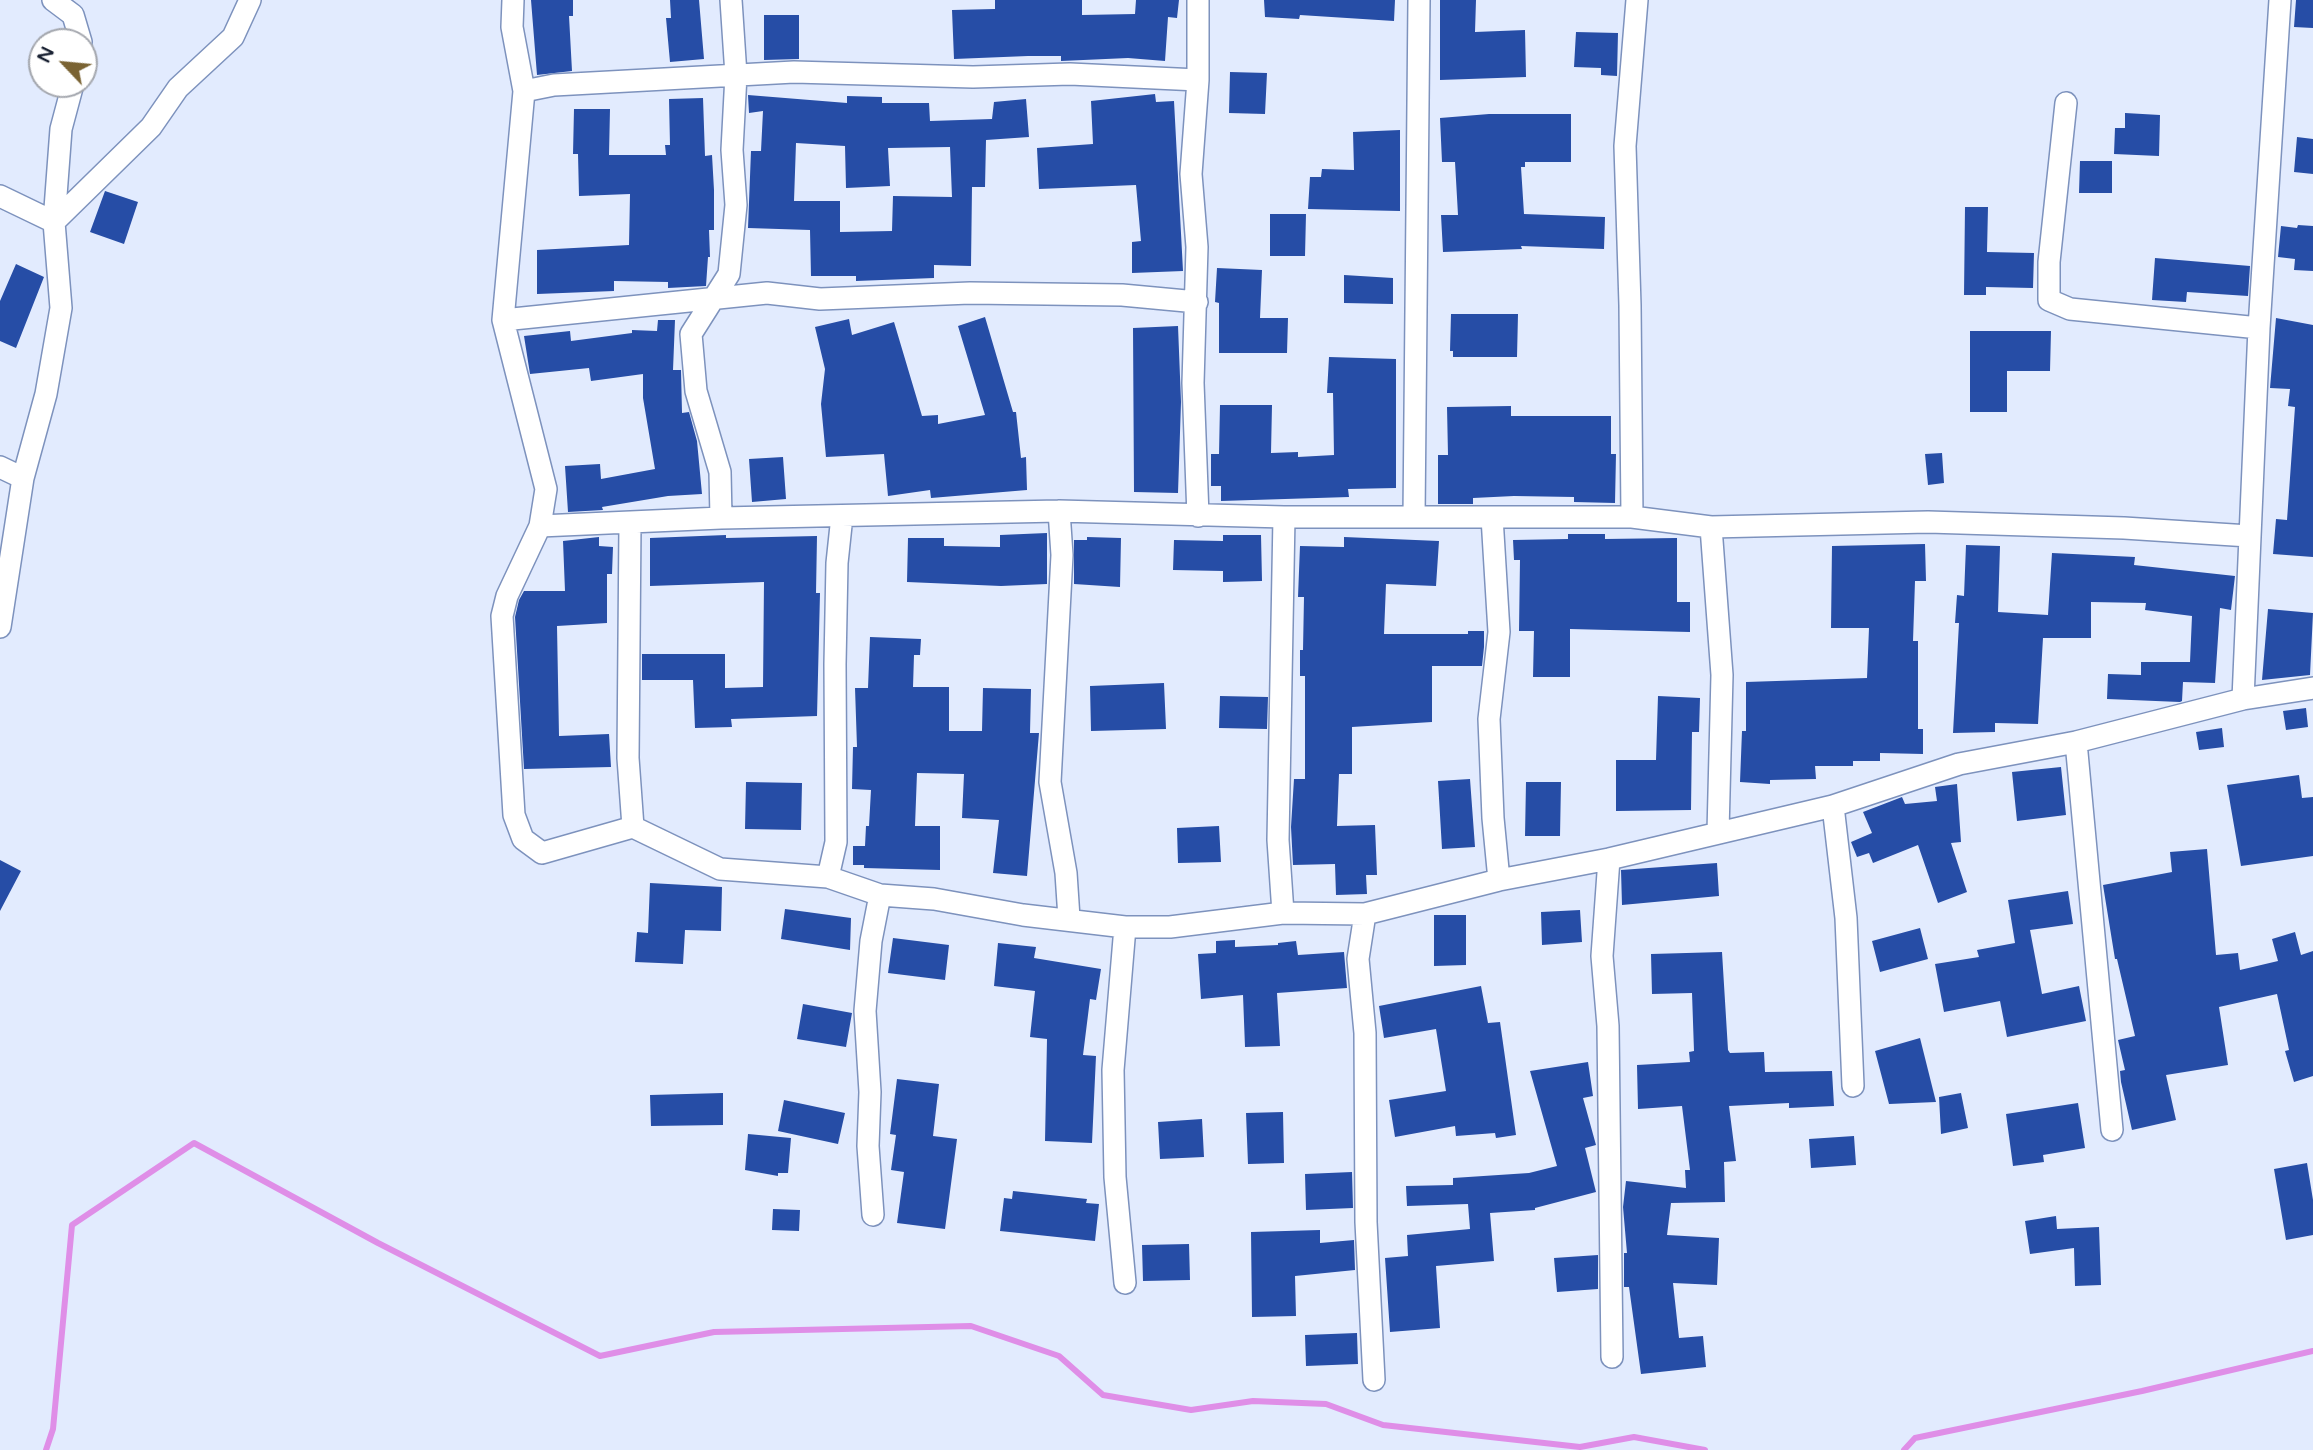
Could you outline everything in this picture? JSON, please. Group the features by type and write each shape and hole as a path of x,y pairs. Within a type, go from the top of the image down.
{"street":[{"path":"53,0 74,15 77,28"},
{"path":"54,222 151,127 178,88 233,37 250,0"},
{"path":"513,0 512,27 524,91 503,320 546,489 540,526 507,596 502,616 514,815 523,839 542,853 633,827 719,869 828,877 880,895 934,899 1023,915 1069,918 1125,927 1170,927 1283,913 1365,914 1499,880 1609,859 1833,806 1959,764 2076,743 2243,699 2313,688"},
{"path":"720,517 720,472 696,391 691,334 729,274 736,205 732,150 737,75 731,0"},
{"path":"1198,0 1198,80 1191,174 1197,247 1193,383 1198,516"},
{"path":"1414,517 1419,0"},
{"path":"1632,517 1625,146 1637,0"},
{"path":"2243,699 2259,328 2280,0"},
{"path":"524,91 554,85 794,72 973,77 1045,74 1198,80"},
{"path":"0,627 23,478 46,394 61,308 54,222 61,129 69,98"},
{"path":"2066,103 2049,261 2049,300 2070,309 2259,328"},
{"path":"0,196 54,222"},
{"path":"503,320 767,293 820,299 970,293 1122,295 1197,302"},
{"path":"0,467 23,478"},
{"path":"540,526 630,524 720,517 1059,511 1284,517 1632,517 1711,527 1928,522 2124,528 2249,536"},
{"path":"1059,511 1062,555 1050,782 1066,873 1069,918"},
{"path":"828,877 836,842 837,563 842,516"},
{"path":"1283,913 1278,841 1284,517"},
{"path":"1492,517 1499,632 1489,719 1493,818 1499,880"},
{"path":"630,524 628,758 633,827"},
{"path":"1711,527 1722,675 1718,832"},
{"path":"2076,743 2112,1130"},
{"path":"1833,806 1846,918 1853,1086"},
{"path":"1609,859 1602,956 1608,1026 1612,1357"},
{"path":"873,1215 868,1146 870,1092 865,1011 871,941 880,895"},
{"path":"1365,914 1358,959 1364,1033 1366,1222 1374,1380"},
{"path":"1125,927 1113,1070 1115,1177 1125,1283"}],"building":[{"path":"531,0 573,0 573,16 569,16 572,71 537,75"},
{"path":"670,0 699,0 704,59 670,62 666,18 671,18"},
{"path":"995,0 1082,0 1082,15 1135,14 1136,0 1179,0 1177,18 1168,17 1165,61 1128,58 1061,61 1061,56 954,59 952,10 995,9"},
{"path":"1264,0 1395,0 1394,21 1300,15 1299,19 1265,17"},
{"path":"1440,0 1476,0 1475,32 1525,30 1526,77 1440,80"},
{"path":"2296,0 2313,0 2313,28 2294,27"},
{"path":"764,15 799,15 799,59 764,60"},
{"path":"1576,32 1618,33 1617,76 1601,75 1601,68 1574,67"},
{"path":"1230,72 1267,73 1265,114 1229,113"},
{"path":"1155,94 1156,102 1174,101 1183,271 1132,273 1132,242 1141,241 1136,185 1039,189 1037,148 1093,144 1091,101"},
{"path":"748,95 847,103 847,96 882,97 882,103 929,103 930,121 992,119 994,102 1026,99 1029,137 986,140 985,187 972,187 971,266 934,265 934,278 856,281 856,276 811,276 810,230 748,228 751,151 761,151 763,111 749,113","holes":["796,143 845,146 846,188 890,186 888,148 950,147 952,197 893,196 892,231 840,232 840,201 794,201"]},
{"path":"703,98 705,156 712,155 714,190 714,230 709,230 710,257 706,286 668,288 668,282 614,281 614,291 537,294 537,250 629,245 630,194 579,196 578,154 573,154 574,109 610,109 609,155 666,155 665,145 670,145 669,99"},
{"path":"2125,113 2160,115 2159,156 2114,154 2115,128 2125,128"},
{"path":"1489,114 1571,114 1571,162 1525,162 1525,167 1521,167 1524,214 1605,217 1604,249 1521,246 1522,249 1443,252 1441,215 1458,215 1455,162 1442,162 1440,118"},
{"path":"1400,130 1400,211 1308,209 1310,177 1321,177 1322,169 1354,170 1353,132"},
{"path":"2297,137 2313,139 2313,174 2294,172"},
{"path":"2080,161 2112,161 2112,193 2079,193"},
{"path":"105,191 138,202 124,244 90,232"},
{"path":"1965,207 1988,207 1987,252 2034,253 2033,288 1986,287 1986,295 1964,295"},
{"path":"1270,214 1306,214 1305,256 1270,256"},
{"path":"2298,225 2313,226 2313,271 2294,270 2295,259 2278,257 2281,226 2297,228"},
{"path":"2155,258 2250,266 2248,296 2187,292 2186,302 2152,300"},
{"path":"16,264 44,277 16,348 0,341 0,301"},
{"path":"1217,268 1262,270 1260,318 1288,318 1287,353 1219,353 1219,303 1215,302"},
{"path":"1344,275 1393,278 1393,304 1344,303"},
{"path":"1451,314 1518,314 1517,357 1453,357 1453,351 1450,351"},
{"path":"985,317 1013,412 1016,412 1021,458 1026,457 1027,490 931,498 930,490 888,496 884,454 826,457 821,404 825,369 815,327 849,319 852,335 894,322 922,416 938,415 938,424 985,415 958,326"},
{"path":"2276,318 2313,325 2313,557 2273,554 2276,519 2287,520 2295,407 2288,406 2290,389 2270,388"},
{"path":"658,320 675,320 673,370 681,370 682,413 689,412 697,441 702,494 668,496 602,507 603,510 568,512 565,466 600,464 601,479 655,469 643,398 643,374 591,381 589,368 530,374 524,336 570,331 571,341 632,333 632,330 657,331"},
{"path":"1178,326 1181,402 1178,493 1134,492 1133,328"},
{"path":"1970,331 2051,331 2050,371 2007,371 2007,412 1970,412"},
{"path":"1329,357 1396,359 1396,488 1348,489 1349,497 1221,501 1221,486 1211,486 1211,454 1219,454 1220,405 1272,405 1271,453 1298,452 1298,457 1334,455 1333,393 1327,393"},
{"path":"1511,406 1511,416 1611,416 1611,454 1616,454 1615,503 1574,502 1574,497 1514,496 1473,498 1473,504 1438,504 1438,455 1448,455 1447,407"},
{"path":"1942,453 1944,483 1928,485 1925,454"},
{"path":"783,457 786,499 752,502 749,459"},
{"path":"1047,533 1047,584 1001,586 907,582 908,538 944,538 944,546 1000,547 1000,535"},
{"path":"1568,534 1605,534 1605,539 1677,538 1677,602 1690,602 1690,632 1570,629 1570,677 1533,677 1534,631 1519,631 1520,560 1514,560 1513,540 1568,539"},
{"path":"726,535 726,538 817,536 816,593 820,593 817,716 731,719 732,727 695,728 693,680 642,680 642,654 725,654 725,688 763,687 764,582 650,586 650,538"},
{"path":"1223,535 1261,535 1262,581 1223,582 1223,571 1173,570 1174,540 1223,541"},
{"path":"599,537 599,546 613,547 612,574 607,574 607,623 557,626 559,736 609,734 611,767 524,769 515,617 519,600 524,591 565,591 563,541"},
{"path":"1087,537 1121,538 1120,587 1074,584 1074,540 1087,540"},
{"path":"1344,537 1439,541 1436,586 1386,584 1384,634 1468,634 1468,631 1484,631 1484,647 1482,666 1432,666 1432,722 1352,727 1352,774 1339,774 1337,826 1375,825 1377,875 1366,875 1367,894 1336,895 1335,864 1293,865 1291,827 1294,779 1305,779 1305,676 1300,676 1304,597 1298,597 1300,546 1344,547"},
{"path":"1925,544 1926,581 1915,581 1913,641 1918,641 1918,729 1923,729 1923,754 1880,753 1880,761 1853,761 1853,766 1815,766 1816,779 1770,780 1770,784 1740,782 1742,731 1746,731 1746,682 1867,678 1869,628 1831,628 1832,546"},
{"path":"1966,545 2000,546 1998,612 2048,615 2052,553 2135,557 2134,565 2235,576 2231,610 2220,608 2215,683 2183,682 2180,702 2107,699 2108,674 2141,675 2141,662 2190,662 2192,616 2145,610 2146,603 2091,602 2091,638 2043,638 2038,724 1995,723 1995,732 1953,733 1959,623 1955,623 1957,595 1964,596"},
{"path":"2268,609 2313,613 2310,675 2262,680"},
{"path":"870,637 921,639 920,655 914,655 913,687 949,687 949,731 982,731 983,688 1031,689 1030,733 1039,733 1027,876 993,873 999,820 962,818 964,774 917,773 915,826 940,826 940,870 864,868 864,865 853,865 853,846 865,846 866,826 869,826 871,790 852,789 853,747 857,747 855,688 868,688"},
{"path":"1164,683 1166,729 1091,731 1090,686"},
{"path":"1220,696 1268,697 1267,729 1219,728"},
{"path":"1658,696 1700,698 1699,732 1692,732 1691,810 1616,811 1616,760 1656,760"},
{"path":"2306,708 2308,727 2286,730 2283,711"},
{"path":"2222,728 2224,747 2199,750 2196,732"},
{"path":"2061,767 2066,815 2017,821 2012,772"},
{"path":"2299,775 2302,798 2313,797 2313,856 2241,866 2227,785"},
{"path":"1470,779 1475,847 1442,849 1438,781"},
{"path":"746,782 802,783 801,830 745,829"},
{"path":"1526,782 1561,782 1560,836 1525,836"},
{"path":"1957,784 1961,842 1951,843 1967,892 1938,903 1918,845 1873,863 1869,853 1857,857 1851,842 1872,833 1863,812 1902,797 1905,804 1937,801 1935,787"},
{"path":"1219,826 1221,862 1178,863 1177,828"},
{"path":"2207,849 2216,955 2238,953 2240,970 2278,961 2272,939 2295,932 2301,955 2313,951 2313,1076 2294,1082 2285,1051 2289,1050 2277,994 2219,1007 2228,1065 2166,1075 2176,1120 2132,1130 2121,1082 2120,1071 2125,1070 2118,1040 2135,1036 2115,959 2103,885 2172,872 2170,852"},
{"path":"0,860 21,871 0,911"},
{"path":"1717,863 1719,896 1622,905 1621,870"},
{"path":"650,883 722,887 721,931 685,930 683,964 635,962 637,932 648,933"},
{"path":"2068,891 2073,924 2030,930 2042,994 2079,986 2086,1021 2007,1037 2000,1001 1944,1012 1935,964 1979,957 1977,950 2015,943 2008,900"},
{"path":"785,909 851,918 850,950 781,939"},
{"path":"1580,910 1582,942 1542,945 1541,912"},
{"path":"1434,915 1466,915 1466,965 1434,966"},
{"path":"1920,928 1928,959 1880,972 1872,941"},
{"path":"893,938 949,945 945,980 888,973"},
{"path":"1235,940 1235,947 1278,945 1296,941 1298,955 1344,952 1347,988 1277,993 1280,1046 1245,1047 1243,995 1201,999 1198,954 1216,953 1216,941"},
{"path":"998,943 1036,947 1034,958 1101,969 1096,1000 1090,999 1083,1055 1096,1056 1092,1143 1045,1141 1047,1039 1030,1037 1035,991 994,986"},
{"path":"1722,952 1730,1053 1764,1052 1765,1072 1832,1071 1834,1106 1789,1108 1789,1103 1729,1106 1736,1161 1724,1162 1725,1202 1671,1203 1667,1235 1719,1238 1717,1285 1673,1283 1679,1338 1703,1336 1706,1367 1641,1374 1629,1287 1624,1287 1624,1253 1627,1253 1623,1207 1626,1181 1686,1188 1685,1170 1690,1170 1682,1106 1638,1109 1637,1065 1690,1062 1689,1052 1694,1051 1692,993 1652,994 1651,954"},
{"path":"1481,986 1488,1023 1500,1022 1516,1135 1496,1138 1495,1133 1456,1136 1455,1126 1395,1137 1389,1100 1446,1091 1436,1029 1384,1038 1379,1006"},
{"path":"803,1004 852,1013 846,1047 797,1039"},
{"path":"1920,1038 1936,1102 1889,1104 1875,1051"},
{"path":"1588,1062 1593,1096 1583,1098 1596,1145 1585,1148 1596,1192 1535,1210 1490,1213 1494,1261 1436,1266 1440,1328 1390,1332 1385,1258 1408,1256 1407,1235 1470,1229 1468,1204 1407,1206 1406,1186 1453,1185 1453,1178 1529,1173 1557,1166 1530,1071"},
{"path":"897,1079 939,1084 933,1136 957,1139 945,1229 897,1223 904,1172 891,1170 896,1135 890,1134"},
{"path":"723,1093 723,1125 651,1126 650,1095"},
{"path":"1961,1093 1968,1128 1941,1134 1939,1097"},
{"path":"784,1100 845,1113 838,1144 778,1131"},
{"path":"2078,1103 2085,1148 2043,1155 2044,1162 2013,1166 2006,1114"},
{"path":"1283,1112 1284,1163 1248,1164 1246,1113"},
{"path":"1202,1119 1204,1157 1160,1159 1158,1122"},
{"path":"748,1134 791,1138 788,1173 778,1173 778,1176 745,1170"},
{"path":"1854,1136 1856,1165 1811,1168 1809,1139"},
{"path":"2307,1163 2313,1200 2313,1235 2286,1240 2274,1169"},
{"path":"1352,1172 1353,1208 1306,1210 1305,1174"},
{"path":"1013,1191 1087,1199 1086,1203 1099,1204 1095,1241 1000,1231 1004,1198 1012,1199"},
{"path":"773,1209 800,1210 799,1231 772,1230"},
{"path":"2056,1216 2057,1229 2099,1227 2101,1285 2075,1286 2074,1248 2030,1254 2025,1221"},
{"path":"1320,1230 1320,1243 1354,1240 1355,1270 1295,1276 1296,1316 1252,1317 1251,1232"},
{"path":"1189,1244 1190,1280 1143,1281 1142,1245"},
{"path":"1598,1255 1598,1289 1557,1292 1554,1258"},
{"path":"1357,1333 1358,1364 1306,1366 1305,1335"}],"waterway":[{"path":"46,1450 53,1429 72,1225 194,1143 378,1243 600,1356 714,1332 971,1326 1059,1356 1103,1395 1191,1410 1253,1401 1326,1404 1383,1425 1580,1447 1634,1437 1705,1450"},
{"path":"1904,1450 1915,1438 2142,1391 2313,1351"}]}
